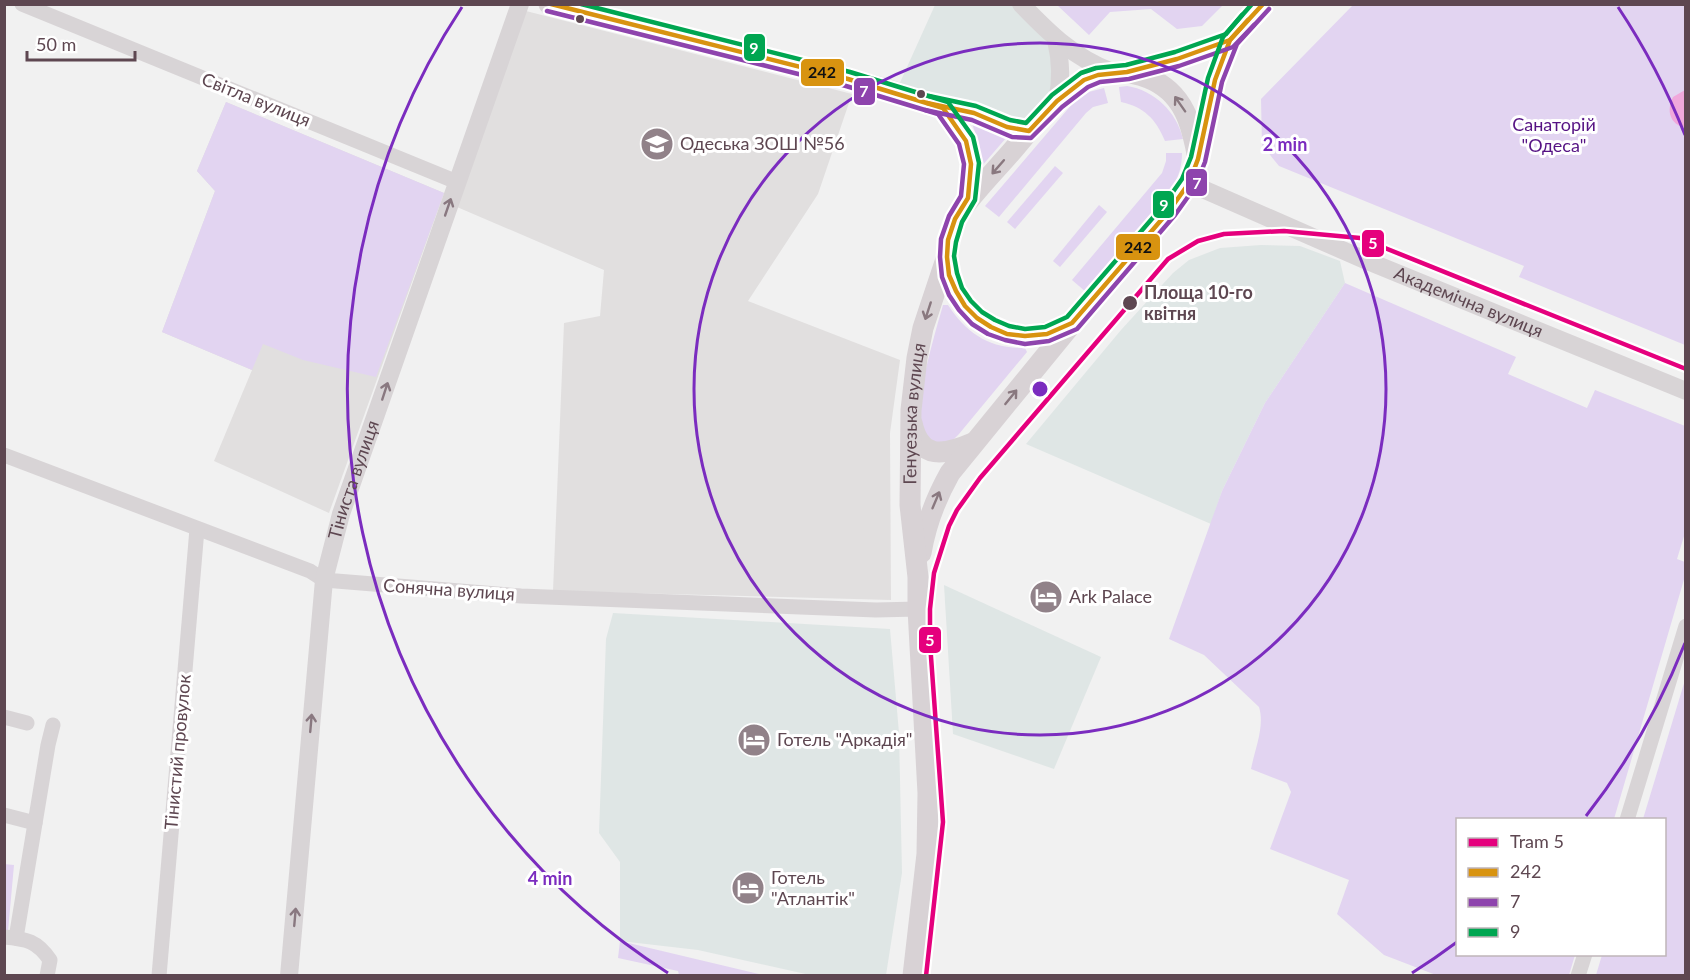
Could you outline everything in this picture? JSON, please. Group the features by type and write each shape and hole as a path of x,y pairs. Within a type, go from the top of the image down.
{"main road":[{"path":"549,4 886,89 943,108 975,113 1020,132 1029,131"},
{"path":"1072,323 1058,330 1035,336 1011,335 996,330 970,313 953,287 948,272 947,256 952,226 967,202 1029,131 1057,101 1084,80 1177,59 1230,40 1263,4"},
{"name":"Генуезька вулиця","path":"918,577 928,520 950,473 1072,323 1169,211 1189,183 1198,159 1210,96 1230,40"},
{"path":"1119,72 1145,76 1162,85 1180,103 1192,125 1198,159"},
{"path":"943,108 964,136 972,155 972,178 967,202"},
{"name":"Генуезька вулиця","path":"913,975 927,854 927,747 918,577 910,505 911,410 923,328 947,256"},
{"path":"911,410 917,440 926,449 945,453 974,442"}],"street":[{"name":"Світла вулиця","path":"22,4 457,182"},
{"name":"Тіниста вулиця","path":"290,975 324,580 341,514 520,4"},
{"path":"1021,4 1056,40 1091,63 1119,72"},
{"path":"1056,40 1061,74 1057,101"},
{"name":"Академічна вулиця","path":"1189,183 1365,260 1686,391"},
{"name":"Сонячна вулиця","path":"4,455 310,571 324,580 521,596 876,610 918,609"},
{"name":"Тінистий провулок","path":"159,975 197,529"},
{"path":"1627,818 1686,626"},
{"path":"4,717 27,723"},
{"path":"47,975 50,960 41,948 29,941 10,938 53,725"},
{"path":"4,815 35,823"},
{"path":"1578,975 1584,956"}],"shaded area":[{"path":"935,5 1013,5 1037,27 1057,59 1053,92 1021,127 898,87"},
{"path":"526,11 852,94 818,194 748,301 900,360 890,433 891,600 553,591 564,323 600,316 604,270 457,207"},
{"path":"1685,90 1685,128 1673,120 1670,107 1673,97"},
{"path":"226,102 444,193 329,513 214,461 252,370 162,332 215,191 197,171"},
{"path":"1261,245 1300,246 1340,261 1345,283 1265,403 1222,491 1211,524 1026,444 1121,330 1173,273 1189,260 1220,248"},
{"path":"944,585 1101,657 1054,769 953,734"},
{"path":"613,613 890,629 899,733 902,873 886,975 810,975 698,950 620,941 620,862 599,833 606,639"}],"green space":[{"path":"1057,5 1223,5 1202,26 1177,29 1151,9 1110,12 1089,35"},
{"name":"Санаторій \"Одеса\"","path":"1353,5 1685,5 1685,345 1519,277 1524,266 1279,166 1262,145 1261,99"},
{"path":"1127,86 1146,92 1163,104 1176,120 1183,139 1165,141 1158,126 1148,115 1136,107 1121,102 1119,87"},
{"path":"1104,88 1108,103 1093,107 1086,113 999,217 985,206 1073,103 1089,92"},
{"path":"226,102 444,193 376,377 303,360 263,344 252,370 162,332 215,191 197,171"},
{"path":"971,121 1006,138 981,167 979,143"},
{"path":"1166,153 1182,153 1180,171 1172,188 1086,292 1072,280 1162,173"},
{"path":"1055,166 1063,173 1015,229 1007,222"},
{"path":"1099,205 1107,212 1060,267 1053,261"},
{"path":"1345,283 1516,357 1508,374 1587,408 1595,390 1685,426 1685,533 1677,559 1685,562 1685,576 1614,818 1456,818 1456,956 1575,956 1569,975 1436,975 1384,955 1337,914 1349,880 1270,849 1291,792 1287,783 1251,769 1260,730 1259,707 1204,655 1169,639 1222,491 1265,403"},
{"path":"943,305 948,305 963,324 980,337 1001,346 1025,348 1027,352 959,434 953,440 936,445 922,432 919,408 926,370"},
{"path":"1685,680 1685,975 1596,975 1602,956 1666,956 1666,818 1643,818"},
{"path":"4,864 14,865 8,931 5,930"},
{"path":"620,941 763,975 679,975 678,971 618,958"}],"tram line":[{"name":"5","path":"926,976 943,822 930,643 930,609 934,573 949,526 957,510 980,478 1168,259 1198,241 1224,234 1284,231 1360,238 1686,369"}],"transit line":[{"name":"242","path":"551,4 848,79 943,108 966,141 971,164 968,198 955,219 948,240 949,275 965,306 977,318 1007,334 1025,336 1047,334 1072,323 1169,211 1189,183 1198,159 1215,80 1230,40 1263,4"},
{"name":"9","path":"581,4 850,72 948,102 973,137 979,163 975,200 962,222 954,256 962,288 982,312 1009,326 1025,329 1045,327 1067,317 1163,206 1182,179 1191,157 1208,78 1223,37 1252,4"},
{"name":"7","path":"547,11 846,86 938,114 959,144 964,164 961,196 949,216 941,239 942,277 949,295 972,324 988,334 1025,344 1049,341 1077,329 1175,215 1195,187 1205,162 1222,82 1237,44 1269,9"},
{"name":"9","path":"929,96 976,106 1010,120 1026,123 1052,95 1081,73 1096,68 1126,65 1175,52 1226,34 1242,15"},
{"name":"242","path":"927,103 974,113 1007,127 1029,131 1057,101 1084,80 1177,59 1230,40 1248,20"},
{"name":"7","path":"925,110 972,120 1012,137 1031,138 1062,107 1088,87 1100,82 1129,79 1179,66 1233,47 1254,25"}],"place":[{"name":"Одеська ЗОШ №56","path":"657,144"},
{"name":"Площа 10-го квітня","path":"1130,303"},
{"name":"Ark Palace","path":"1046,597"},
{"name":"Готель \"Аркадія\"","path":"754,740"},
{"name":"Готель \"Атлантік\"","path":"748,888"}]}
